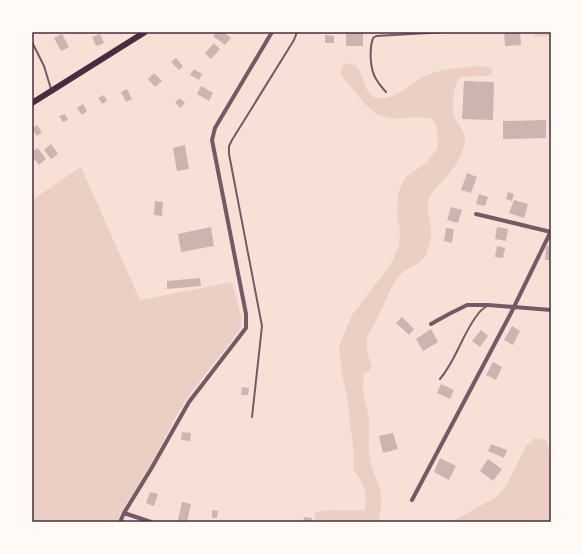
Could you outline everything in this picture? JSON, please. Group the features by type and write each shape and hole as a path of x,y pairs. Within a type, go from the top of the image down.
{"main road":[{"path":"32,103 145,32"}],"street":[{"path":"120,522 124,513 152,470 189,402 246,328 246,314 212,140 215,128 272,32"},
{"path":"412,500 514,307 551,232 476,214"},
{"path":"431,324 467,305 488,305 551,310"},
{"path":"124,513 151,522"}],"lane":[{"path":"252,417 262,326 229,154 229,146 294,40 297,32"},
{"path":"386,92 375,78 373,71 371,51 373,38 376,36 446,32"},
{"path":"32,42 44,66 52,90"},
{"path":"440,379 449,368 478,314 488,305"}],"shaded area":[{"path":"534,32 551,32 551,36 534,37"},
{"path":"349,63 357,67 360,71 370,94 379,98 385,98 397,94 429,74 452,68 479,66 492,69 491,74 486,76 460,77 458,80 454,91 453,109 455,118 465,137 462,152 449,174 432,192 429,198 428,214 431,227 431,236 424,258 402,273 398,278 391,288 368,336 367,350 372,366 368,372 364,373 363,390 369,419 369,454 381,492 378,522 315,522 315,512 327,510 365,510 363,484 353,470 354,455 339,346 352,315 391,264 399,245 400,231 397,215 398,193 405,178 427,162 437,149 438,137 436,125 432,119 417,117 393,119 376,114 365,104 342,76 341,71 343,65"},
{"path":"81,167 140,300 232,282 241,315 241,328 184,402 150,466 122,511 117,522 32,522 32,200"},
{"path":"535,438 546,440 551,459 551,522 451,522 498,496 507,484 526,446"}],"building":[{"path":"216,32 223,32 231,38 225,45 213,36"},
{"path":"346,32 363,32 363,46 346,46"},
{"path":"504,32 520,32 521,45 505,46"},
{"path":"62,34 69,47 61,51 54,38"},
{"path":"100,34 104,43 96,46 92,37"},
{"path":"325,35 334,36 334,43 325,43"},
{"path":"214,43 220,49 211,59 205,53"},
{"path":"176,58 183,66 179,70 171,62"},
{"path":"194,69 202,74 199,80 190,75"},
{"path":"154,73 162,81 155,87 148,79"},
{"path":"464,81 494,82 493,120 462,119"},
{"path":"201,86 213,93 209,101 197,94"},
{"path":"127,89 132,99 126,102 121,92"},
{"path":"104,95 107,101 102,104 98,98"},
{"path":"180,98 185,103 180,108 175,102"},
{"path":"83,104 87,111 82,115 77,108"},
{"path":"65,114 68,120 63,122 59,116"},
{"path":"546,120 546,138 503,139 503,121"},
{"path":"37,125 42,132 37,136 32,129"},
{"path":"51,144 58,154 51,159 44,150"},
{"path":"185,145 189,169 177,171 173,148"},
{"path":"38,148 46,159 39,165 32,156 32,152"},
{"path":"467,173 477,177 471,193 461,190"},
{"path":"508,192 514,194 512,201 506,199"},
{"path":"479,194 488,197 485,206 476,204"},
{"path":"514,200 528,204 524,218 509,213"},
{"path":"155,201 163,202 162,216 154,215"},
{"path":"451,207 462,210 458,223 447,220"},
{"path":"211,227 214,246 181,252 178,234"},
{"path":"497,227 508,229 506,241 495,239"},
{"path":"446,228 454,229 452,243 444,241"},
{"path":"497,246 505,248 503,258 495,257"},
{"path":"546,246 551,246 551,260 545,260"},
{"path":"200,278 201,286 167,289 167,281"},
{"path":"402,317 414,329 409,335 396,323"},
{"path":"512,326 520,331 513,345 504,340"},
{"path":"431,329 438,342 423,351 416,339"},
{"path":"481,330 488,336 480,347 472,341"},
{"path":"493,362 502,367 496,380 486,375"},
{"path":"441,384 454,390 450,399 437,393"},
{"path":"242,387 249,388 248,395 241,395"},
{"path":"182,432 191,433 190,441 181,440"},
{"path":"393,433 398,449 383,453 379,436"},
{"path":"491,444 507,450 504,458 488,451"},
{"path":"440,458 456,466 449,480 434,472"},
{"path":"488,459 502,469 493,481 480,471"},
{"path":"150,492 158,494 154,506 146,503"},
{"path":"182,502 191,504 187,522 178,520"},
{"path":"212,510 218,511 217,518 212,518"},
{"path":"304,517 312,518 312,522 303,522"}]}
